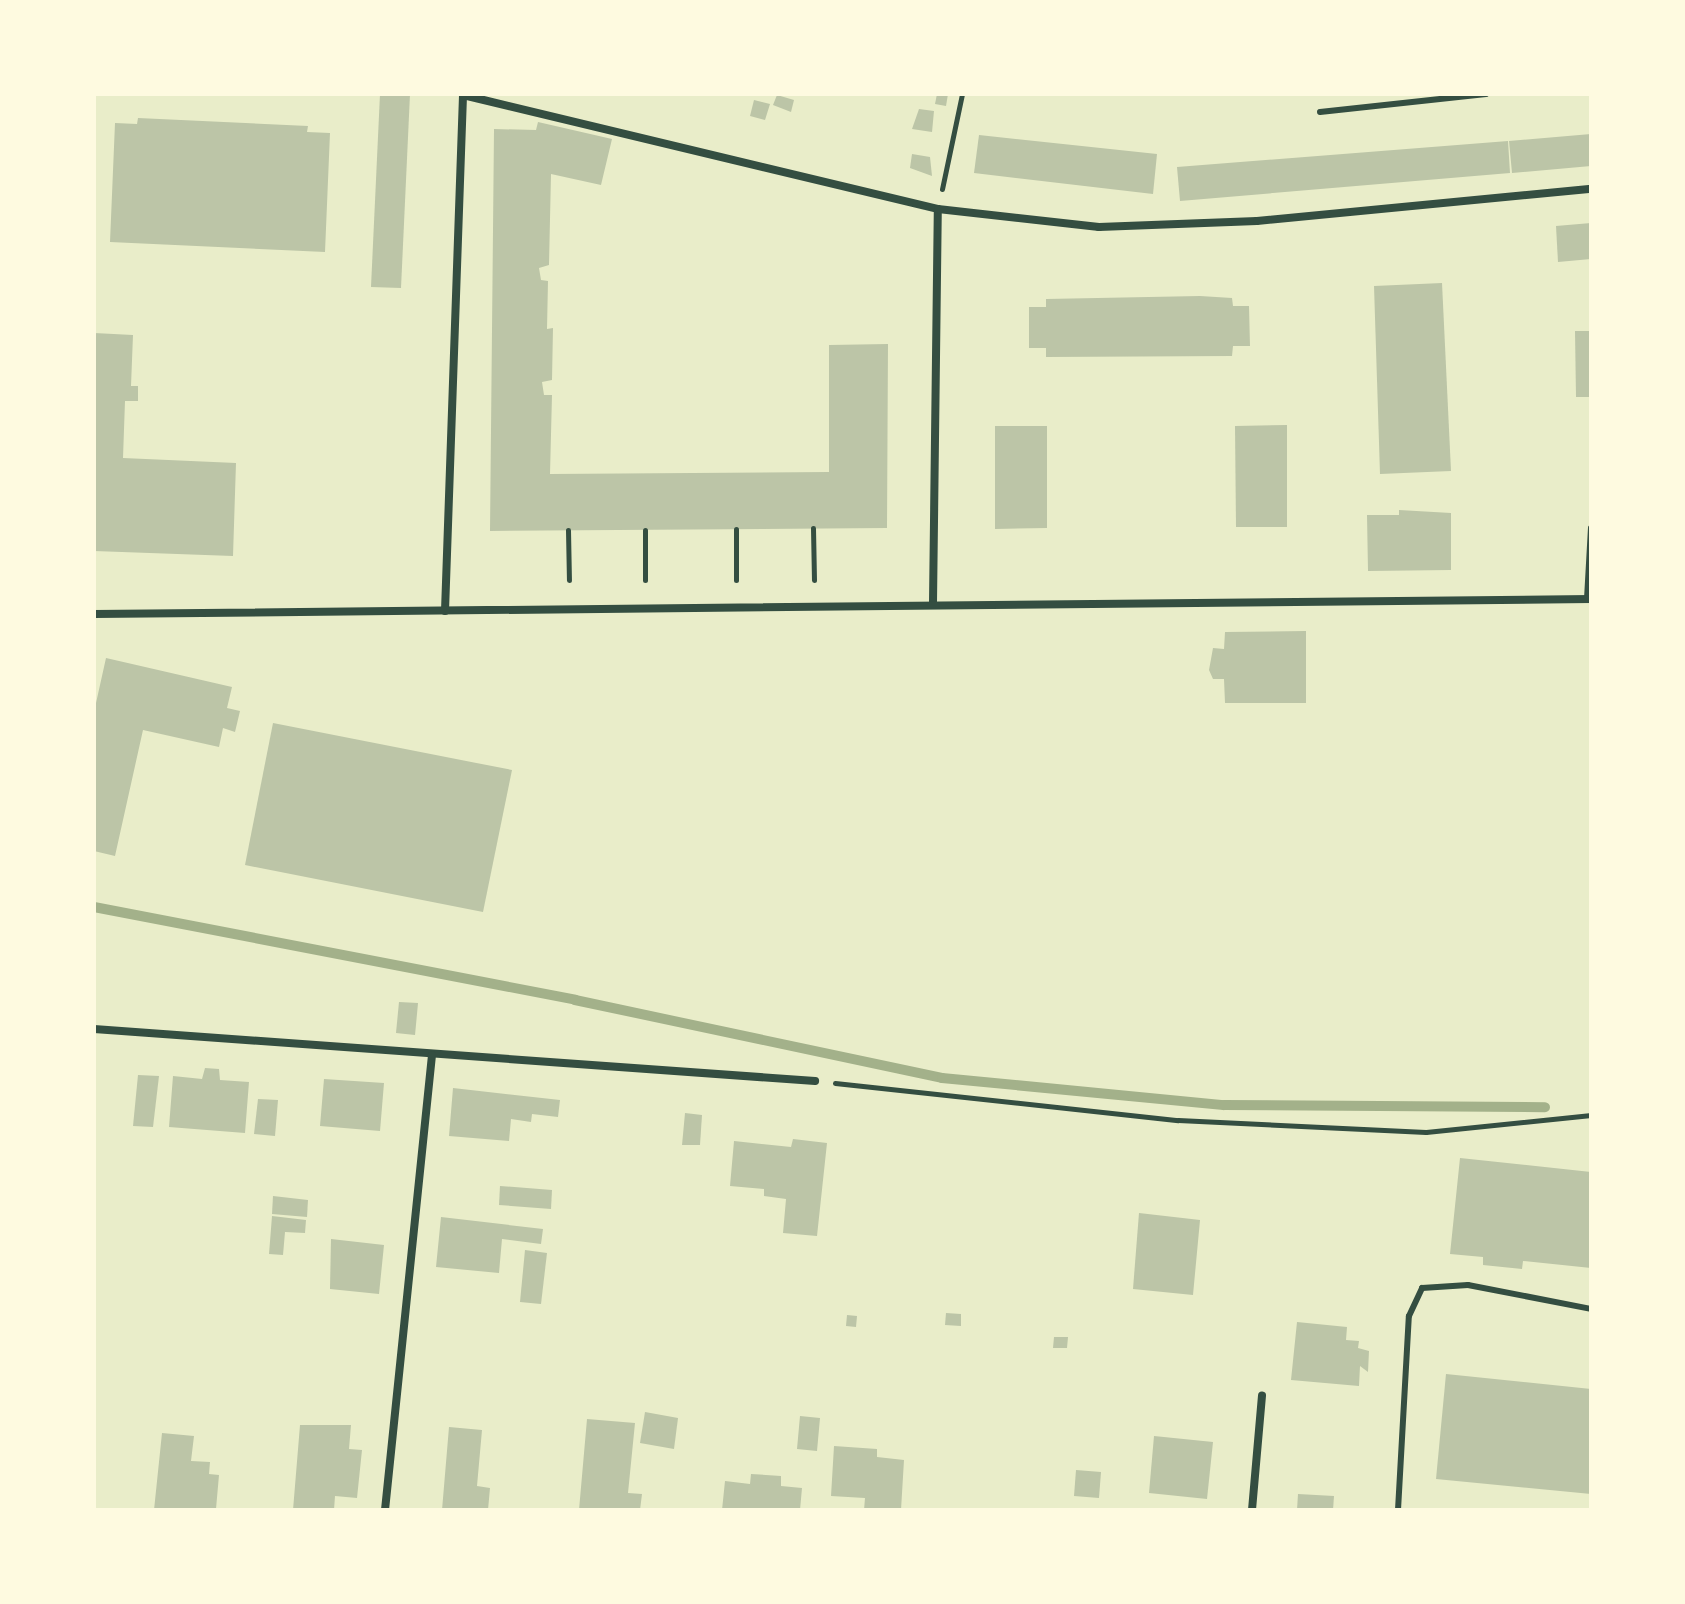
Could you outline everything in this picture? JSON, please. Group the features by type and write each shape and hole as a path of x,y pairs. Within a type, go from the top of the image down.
{"street":[{"path":"445,611 463,95 938,209 1099,227 1257,221 1591,189"},
{"path":"933,603 938,209"},
{"path":"94,614 933,603 1589,599"},
{"path":"94,1029 815,1081"},
{"path":"385,1510 432,1055"},
{"path":"1252,1510 1262,1395"}],"lane":[{"path":"1320,112 1486,94"},
{"path":"1589,599 1591,528"},
{"path":"1398,1510 1409,1316 1422,1288 1468,1285 1591,1309"}],"path":[{"path":"938,209 962,94"},
{"path":"813,528 814,580"},
{"path":"736,529 736,580"},
{"path":"568,530 569,580"},
{"path":"645,530 645,580"},
{"path":"815,1081 1178,1120 1426,1132 1591,1115"}],"building":[{"path":"380,94 410,94 401,288 371,287"},
{"path":"937,94 948,94 946,106 935,104"},
{"path":"777,95 794,100 791,112 773,105"},
{"path":"754,100 770,104 765,120 750,116"},
{"path":"919,109 934,111 932,132 912,129"},
{"path":"138,118 308,126 307,132 330,133 325,252 110,242 115,123 137,124"},
{"path":"538,122 612,139 601,185 551,174 549,265 539,268 541,280 548,281 547,329 553,328 552,380 542,382 544,395 552,395 550,474 829,472 829,345 888,344 887,528 490,531 494,129 536,130"},
{"path":"1591,134 1591,166 1512,173 1509,141"},
{"path":"979,135 1157,154 1153,194 974,173"},
{"path":"1508,141 1510,173 1180,201 1177,167"},
{"path":"912,154 930,157 932,176 910,168"},
{"path":"1591,223 1591,259 1558,262 1556,226"},
{"path":"1442,283 1451,471 1380,474 1374,286"},
{"path":"1232,298 1233,306 1249,306 1250,346 1233,346 1232,356 1046,357 1046,348 1029,348 1029,307 1046,307 1046,299"},
{"path":"1575,331 1591,331 1591,397 1576,397"},
{"path":"94,333 133,335 131,386 138,386 138,401 125,401 123,458 236,463 233,556 94,551"},
{"path":"1287,425 1287,527 1236,527 1235,426"},
{"path":"995,426 1047,426 1047,528 995,529"},
{"path":"1399,510 1451,513 1451,570 1368,571 1367,515 1399,515"},
{"path":"1306,631 1306,703 1225,703 1224,679 1213,679 1209,670 1213,648 1224,649 1225,632"},
{"path":"106,658 232,687 227,708 240,711 235,732 223,728 219,747 143,730 115,856 94,851 94,712"},
{"path":"273,723 512,770 483,912 245,865"},
{"path":"399,1002 418,1003 415,1035 396,1033"},
{"path":"205,1068 219,1069 220,1080 249,1082 245,1133 169,1127 173,1076 202,1079"},
{"path":"138,1075 159,1076 153,1127 133,1126"},
{"path":"324,1079 384,1083 380,1131 320,1126"},
{"path":"453,1088 560,1100 558,1117 532,1114 531,1122 511,1119 509,1141 449,1136"},
{"path":"258,1099 278,1100 275,1136 254,1134"},
{"path":"685,1113 702,1115 700,1145 682,1145"},
{"path":"793,1139 827,1143 817,1236 783,1233 786,1199 764,1196 764,1189 730,1186 734,1141 791,1147"},
{"path":"1460,1158 1591,1172 1591,1268 1523,1261 1522,1269 1483,1265 1483,1257 1450,1254"},
{"path":"500,1186 552,1190 551,1209 499,1205"},
{"path":"273,1196 308,1200 307,1217 272,1214"},
{"path":"1139,1213 1200,1220 1193,1295 1133,1289"},
{"path":"272,1216 306,1220 305,1233 285,1232 283,1255 269,1254"},
{"path":"441,1217 543,1229 541,1244 502,1239 499,1273 436,1267"},
{"path":"331,1239 384,1245 379,1294 330,1289"},
{"path":"525,1250 547,1253 541,1304 520,1302"},
{"path":"946,1313 961,1314 961,1326 945,1325"},
{"path":"847,1315 857,1316 856,1327 846,1326"},
{"path":"1297,1322 1347,1327 1346,1340 1359,1341 1358,1348 1369,1351 1368,1372 1360,1366 1359,1386 1291,1380"},
{"path":"1054,1337 1068,1337 1067,1348 1053,1348"},
{"path":"1446,1374 1591,1389 1591,1494 1436,1479"},
{"path":"645,1412 678,1418 674,1449 640,1443"},
{"path":"800,1416 820,1418 817,1451 797,1449"},
{"path":"587,1419 635,1423 628,1493 642,1494 640,1510 579,1510"},
{"path":"300,1425 351,1425 349,1449 362,1450 357,1498 335,1496 334,1510 293,1510"},
{"path":"449,1427 482,1430 477,1486 490,1488 488,1510 442,1510"},
{"path":"162,1433 194,1436 191,1461 210,1462 209,1474 219,1475 216,1509 154,1510"},
{"path":"1154,1436 1213,1442 1207,1499 1149,1493"},
{"path":"834,1446 877,1449 877,1457 904,1460 901,1510 864,1510 865,1498 831,1496"},
{"path":"1076,1470 1101,1472 1099,1498 1074,1496"},
{"path":"751,1474 781,1476 781,1486 802,1488 800,1510 722,1510 725,1481 750,1484"},
{"path":"1298,1494 1334,1496 1333,1510 1297,1510"}],"waterway":[{"path":"94,907 575,1000 942,1078 1224,1105 1545,1107"}]}
